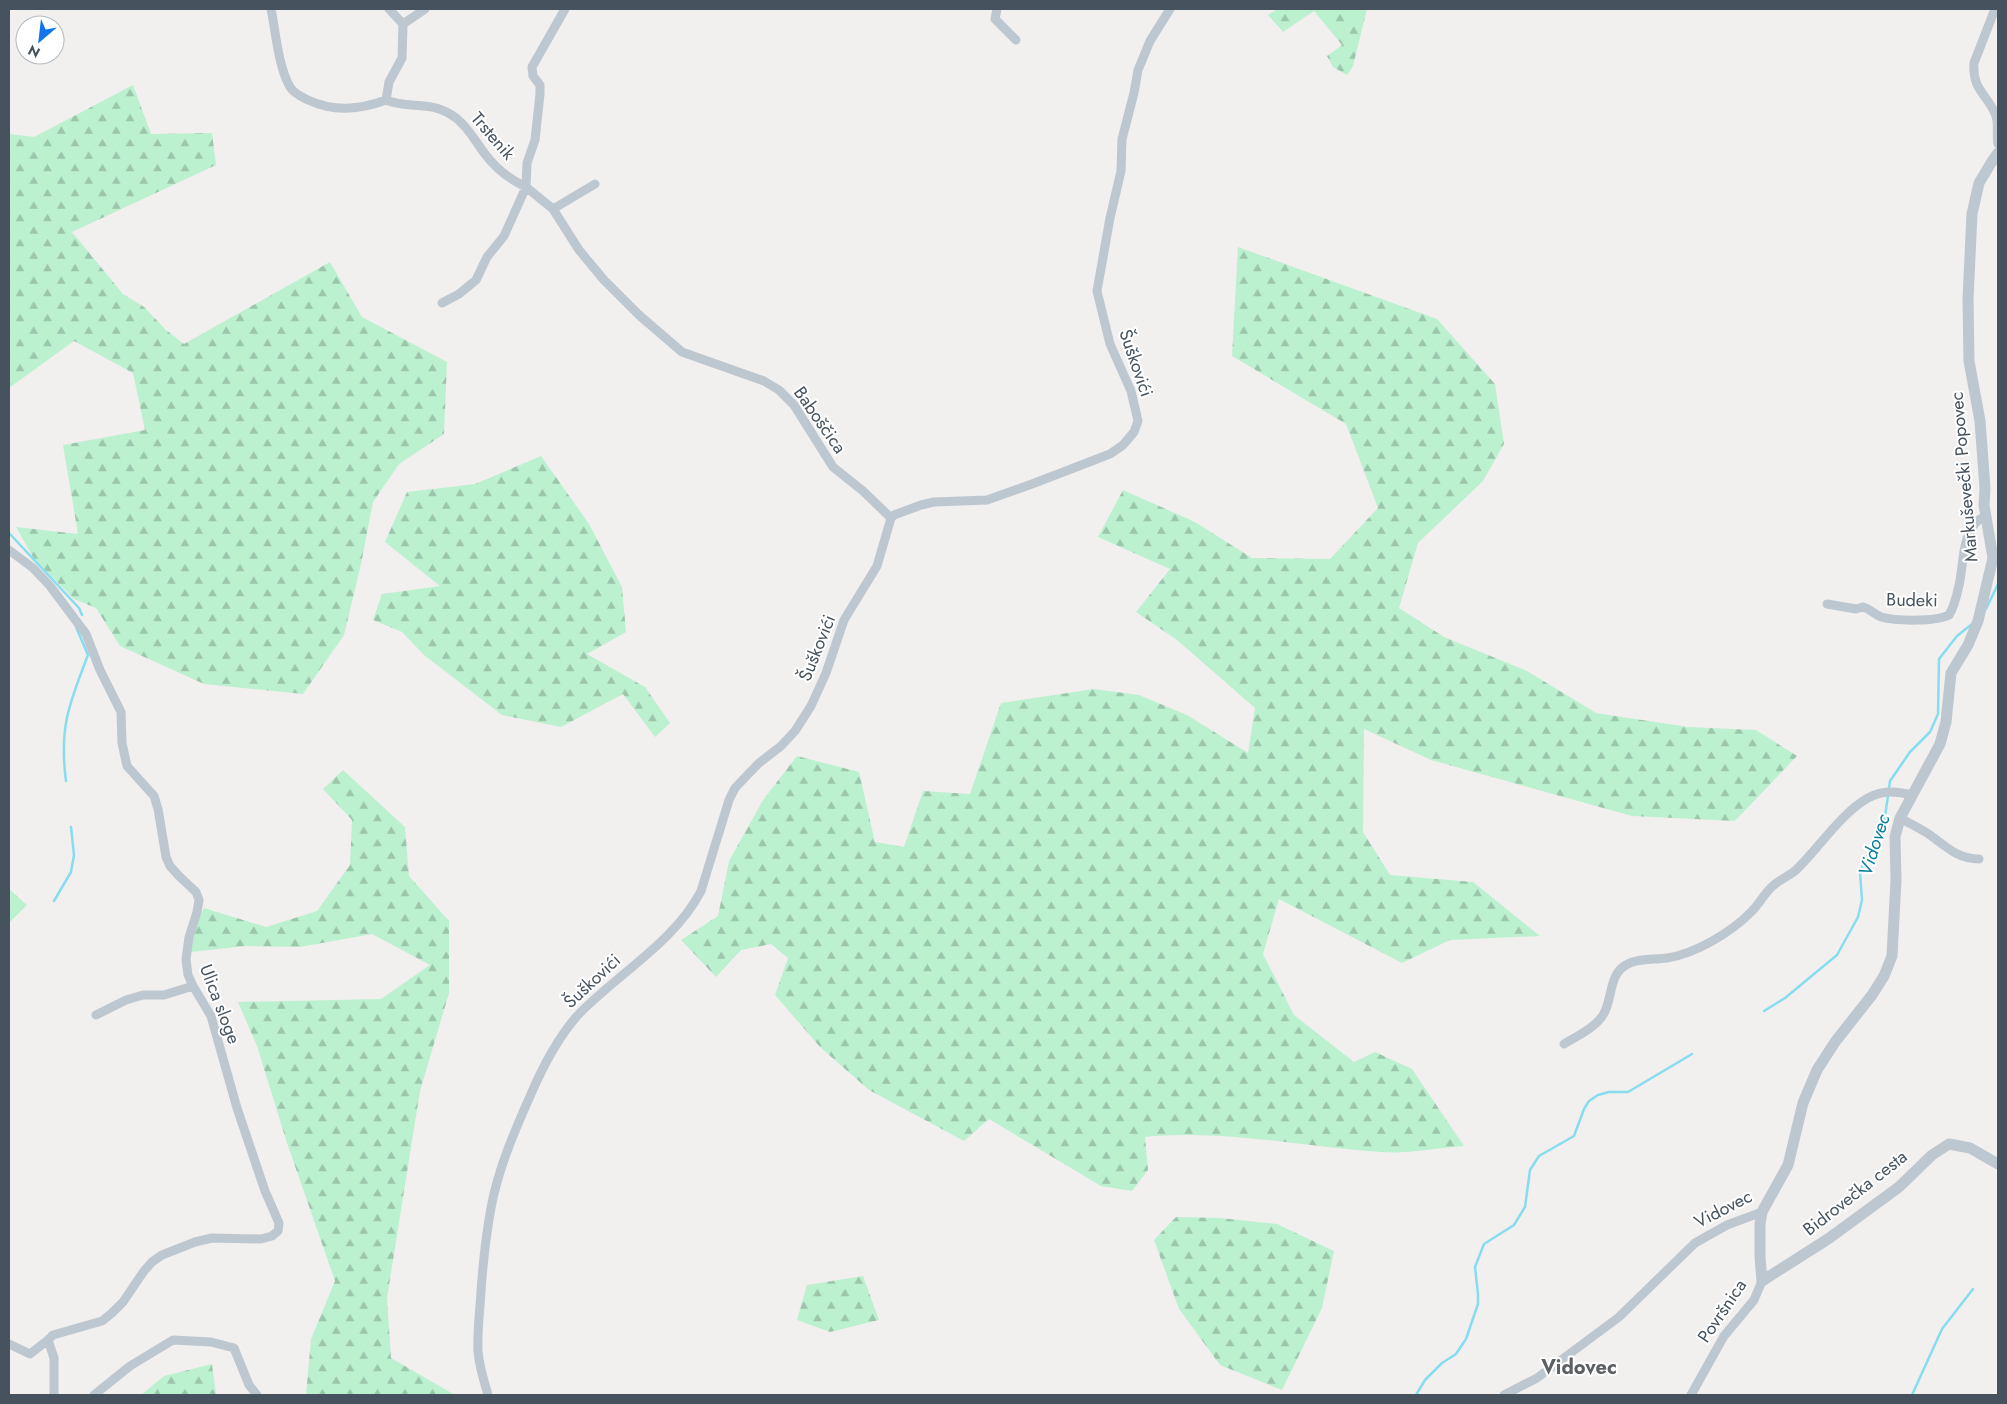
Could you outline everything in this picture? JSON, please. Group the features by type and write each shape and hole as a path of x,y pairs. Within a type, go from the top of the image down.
{"street":[{"path":"271,9 284,74 291,89 302,97 330,108 361,107 386,100 389,82 402,58 403,24 389,9"},
{"path":"403,24 424,9"},
{"name":"Trstenik","path":"442,303 459,294 476,280 487,257 504,236 526,187 527,164 535,140 540,94 540,85 533,76 532,67 565,9"},
{"path":"997,9 995,19 1016,40"},
{"name":"Šuškovići","path":"488,1395 482,1376 478,1352 482,1280 490,1214 497,1184 517,1125 538,1077 557,1043 578,1016 616,979 654,948 694,905 704,884 729,800 736,788 758,763 781,746 795,730 811,706 826,673 844,620 876,566 891,518 894,515 934,502 987,500 1110,454 1123,446 1134,432 1138,421 1130,391 1110,344 1097,290 1121,171 1122,139 1138,70 1150,41 1170,9"},
{"path":"1995,9 1974,63 1974,72 1978,89 1997,119 1998,144"},
{"name":"Trstenik","path":"386,100 392,103 428,105 440,109 468,129 484,154 500,171 526,187 552,209 579,250 604,280 639,315 682,352"},
{"name":"Markuševečki Popovec","path":"1894,933 1895,837 1900,818 1940,744 1946,722 1951,674 1968,645 1979,616 1996,558 1984,505 1985,488 1980,421 1969,361 1969,242 1976,193 1990,163 1998,153"},
{"path":"552,209 595,184"},
{"name":"Baboščica","path":"682,352 764,381 779,390 794,406 833,467 863,491 891,518"},
{"name":"Budeki","path":"1827,604 1856,609 1863,607 1878,616 1889,619 1937,619 1949,615 1959,586 1966,542 1976,522 1980,519 1987,520"},
{"name":"Ulica sloge","path":"9,550 33,568 66,606 86,634 100,670 121,712 122,743 127,766 154,796 166,857 170,866 196,892 198,900 186,958 188,975 211,1016 240,1117 265,1191 279,1223 278,1231 272,1236 261,1239 212,1238 162,1255 148,1266 123,1302 102,1321 53,1335 48,1340"},
{"path":"1564,1044 1590,1028 1603,1016 1607,1008 1614,978 1626,965 1636,961 1668,958 1694,951 1710,942 1752,911 1775,884 1796,870 1854,808 1867,798 1889,791 1912,795"},
{"path":"1900,818 1928,834 1956,854 1967,859 1979,859"},
{"name":"Vidovec","path":"1504,1395 1537,1378 1619,1317 1695,1243 1727,1226 1762,1212 1788,1165 1803,1103 1817,1070 1835,1042 1872,995 1884,976 1892,956 1894,933"},
{"path":"96,1015 126,1000 143,995 164,995 193,986"},
{"name":"Bidrovečka cesta","path":"1762,1281 1828,1239 1899,1187 1932,1155 1949,1144 1970,1148 1998,1164"},
{"name":"Površnica","path":"1691,1395 1724,1336 1754,1300 1762,1281 1760,1249 1762,1212"},
{"path":"9,1344 30,1354 48,1340 54,1358 54,1395"},
{"path":"94,1395 130,1366 173,1340 212,1342 234,1348 249,1385 257,1395"}],"green space":[{"path":"1277,9 1367,9 1353,66 1347,75 1333,67 1327,56 1342,45 1314,11 1283,32 1268,15"},
{"path":"133,85 151,134 212,133 216,165 72,232 123,294 144,307 166,330 184,344 330,262 362,317 447,362 444,434 399,464 373,502 344,635 303,694 204,684 120,646 96,608 74,599 34,559 16,527 78,534 63,445 145,430 133,373 74,341 9,388 9,134 34,137"},
{"path":"1238,247 1437,319 1495,384 1504,444 1483,481 1418,543 1399,608 1444,637 1527,671 1596,713 1688,727 1756,730 1797,756 1735,821 1632,816 1431,760 1364,729 1363,832 1390,875 1473,882 1540,936 1450,940 1402,963 1279,899 1263,954 1294,1015 1354,1062 1375,1052 1412,1069 1464,1146 1412,1152 1391,1152 1352,1150 1204,1135 1145,1137 1148,1170 1132,1191 1101,1186 989,1119 964,1141 869,1090 820,1047 775,995 788,958 771,944 741,950 716,977 681,940 718,916 729,861 763,800 797,756 859,772 875,842 904,847 923,791 970,794 1001,703 1094,689 1139,695 1187,715 1248,753 1255,708 1177,640 1136,612 1170,569 1098,537 1123,490 1195,522 1252,558 1330,559 1378,508 1346,424 1232,356"},
{"path":"541,456 589,524 622,587 626,632 587,654 645,687 670,723 655,737 623,694 561,727 502,715 424,655 402,632 373,620 382,594 440,586 385,542 407,492 475,484"},
{"path":"343,770 405,827 409,876 449,921 449,993 420,1091 387,1298 391,1358 455,1395 306,1395 311,1339 335,1281 287,1143 257,1046 238,1002 381,999 430,965 372,934 300,947 245,946 183,953 204,908 266,927 317,911 350,865 352,820 323,789"},
{"path":"9,889 27,905 9,923"},
{"path":"1176,1217 1220,1218 1277,1224 1334,1251 1322,1308 1282,1390 1220,1365 1179,1309 1154,1240"},
{"path":"863,1276 879,1320 830,1332 797,1320 807,1285"},
{"path":"212,1364 216,1395 141,1395 164,1376"}],"waterway":[{"path":"9,533 79,608 82,615"},
{"name":"Vidovec","path":"1986,609 1998,584"},
{"name":"Vidovec","path":"1764,1011 1785,998 1837,955 1858,917 1862,900 1860,873 1864,862 1883,831 1890,781 1910,752 1930,732 1938,714 1939,659 1957,636 1972,624"},
{"path":"66,781 64,746 67,716 88,655 76,627"},
{"path":"54,901 71,872 74,855 71,827"},
{"name":"Vidovec","path":"1416,1395 1425,1380 1442,1363 1456,1354 1466,1339 1478,1304 1475,1267 1484,1244 1514,1225 1525,1207 1530,1170 1539,1156 1574,1136 1589,1101 1598,1095 1609,1092 1628,1092 1692,1054"},
{"path":"1912,1395 1942,1329 1973,1289"}],"district":[{"name":"Vidovec","path":"1579,1367"}]}
